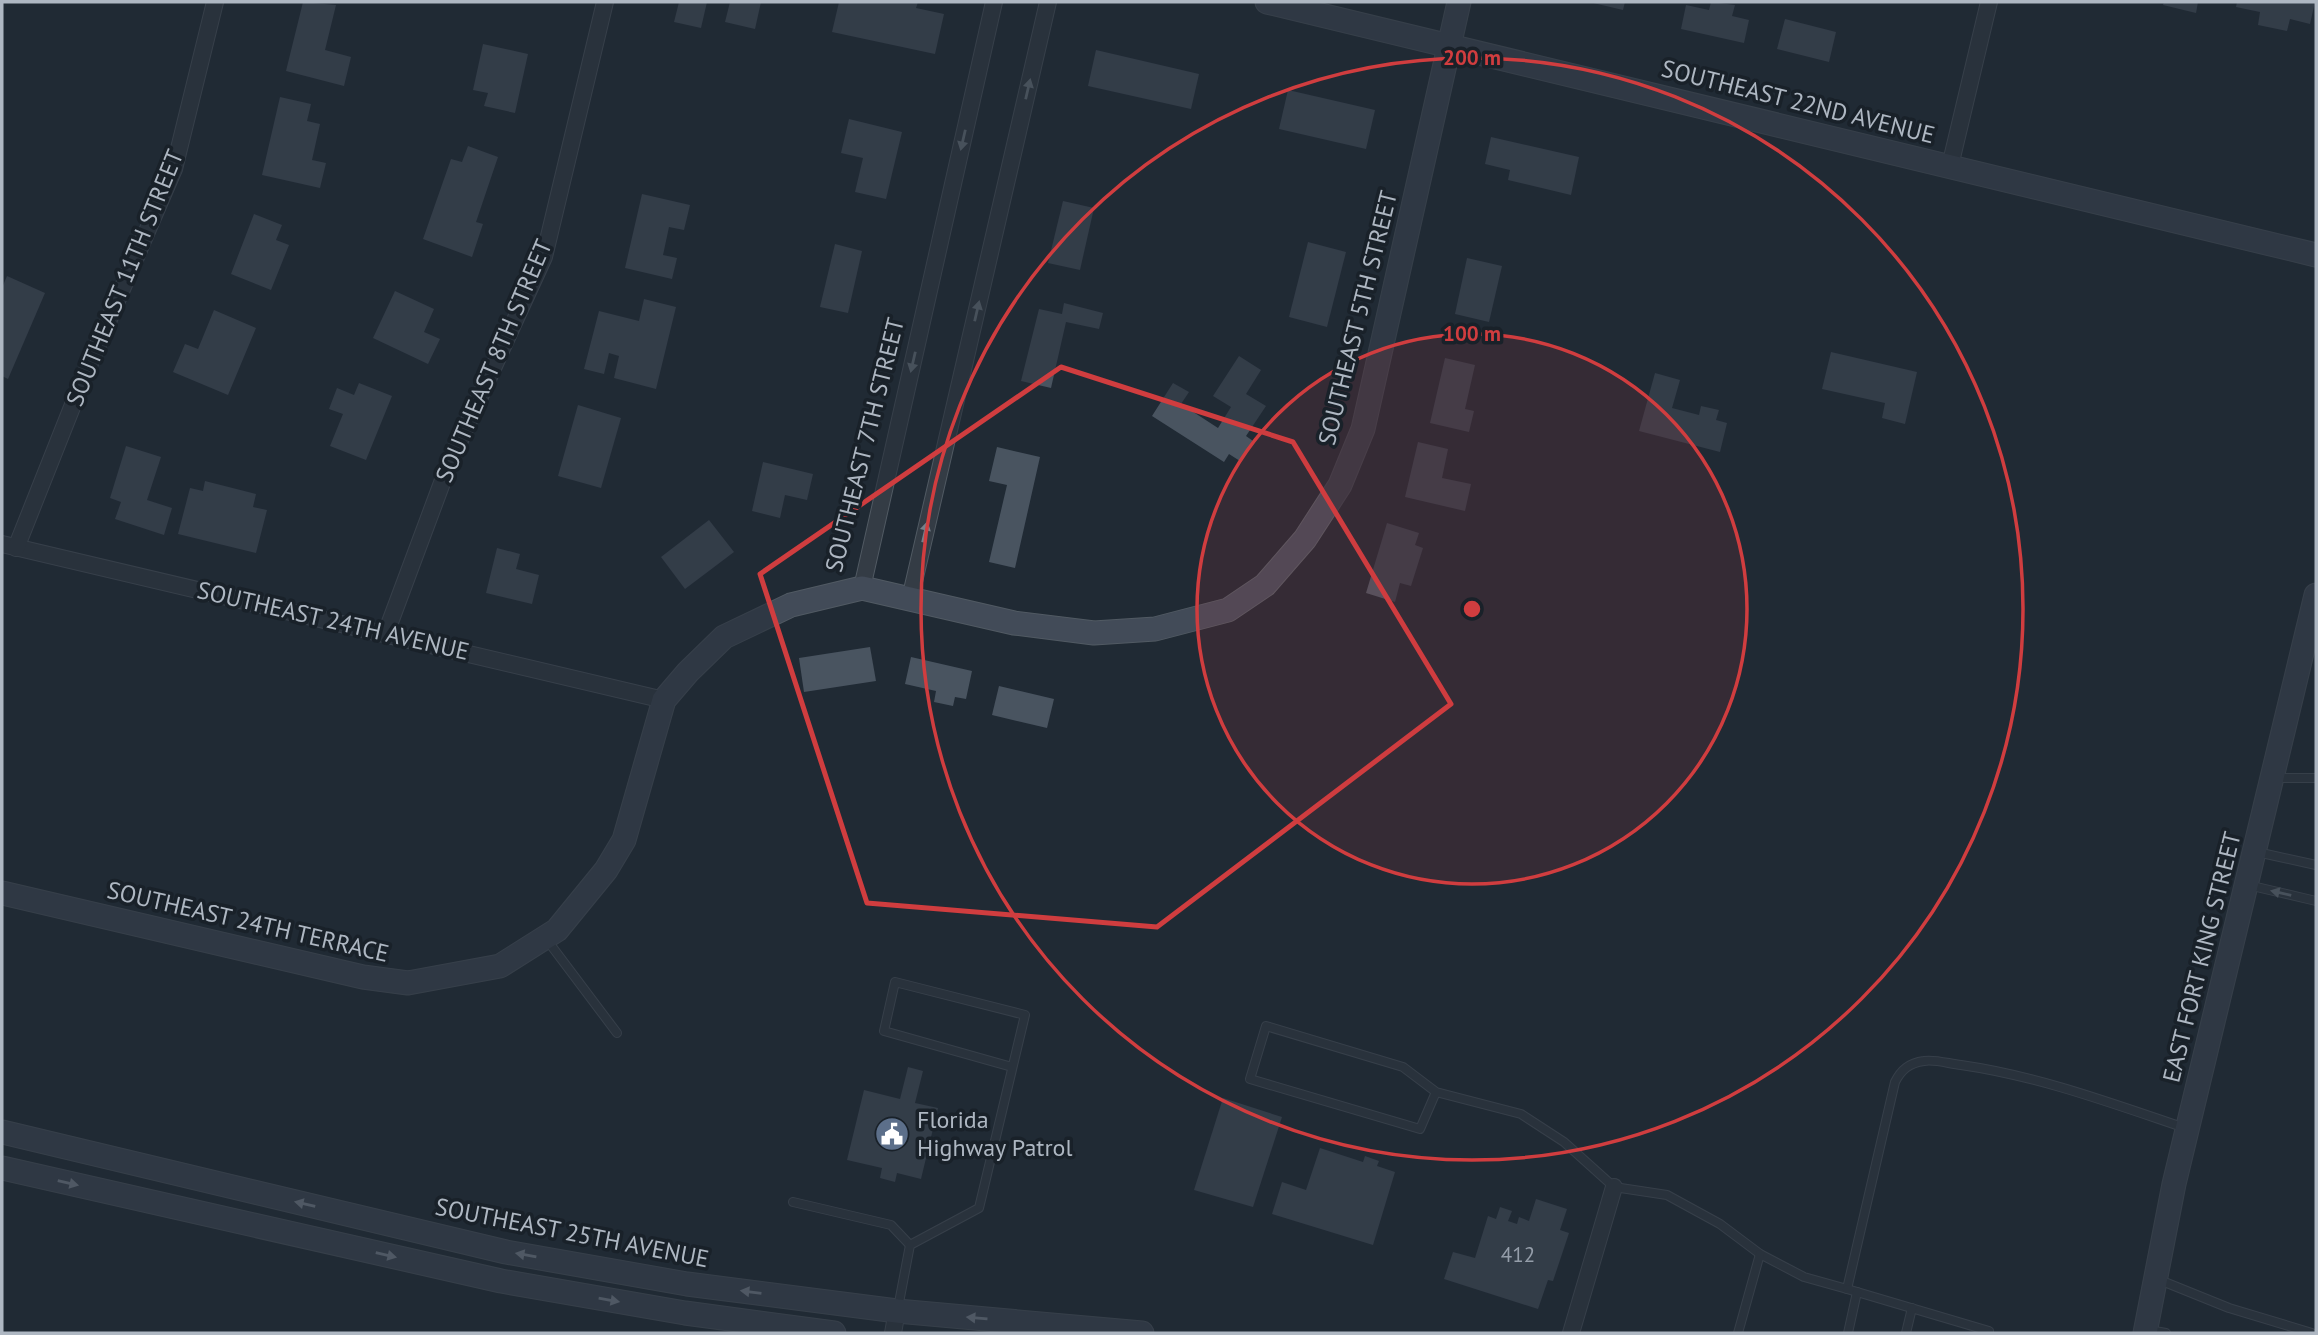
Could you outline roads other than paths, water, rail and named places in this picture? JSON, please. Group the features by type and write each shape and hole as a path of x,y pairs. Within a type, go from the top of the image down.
{"street":[{"name":"SOUTHEAST 11TH STREET","path":"9,546 174,169 215,2"},
{"name":"SOUTHEAST 8TH STREET","path":"386,633 449,464 544,257 605,2"},
{"name":"SOUTHEAST 7TH STREET","path":"551,934 606,870 624,840 664,700 688,671 724,637 791,606 862,588 994,2"},
{"path":"910,599 1048,2"},
{"name":"SOUTHEAST 22ND AVENUE","path":"1267,2 2316,255"},
{"name":"SOUTHEAST 5TH STREET","path":"862,588 1014,623 1094,633 1155,629 1228,610 1265,585 1305,540 1340,485 1363,429 1459,2"},
{"path":"1950,166 1989,2"},
{"name":"SOUTHEAST 24TH AVENUE","path":"9,546 664,700"},
{"name":"EAST FORT KING STREET","path":"2152,1332 2156,1279 2188,1129 2316,595"},
{"name":"SOUTHEAST 24TH TERRACE","path":"2,893 363,978 408,983 500,966 551,934"},
{"name":"SOUTHEAST 25TH AVENUE","path":"2,1132 506,1252 895,1322 1142,1333"},
{"path":"2,1168 501,1281 685,1313 834,1333"},
{"path":"1570,1333 1614,1187"}],"lane":[{"path":"2272,778 2316,778"},
{"path":"2254,851 2316,865"},
{"path":"2246,884 2316,901"},
{"path":"551,934 617,1033"},
{"path":"910,1245 979,1208 1025,1015 895,982 884,1031 1012,1067"},
{"path":"1436,1092 1419,1129 1250,1079 1266,1026 1403,1068 1436,1092 1521,1114 1564,1142 1614,1187 1667,1195 1720,1224 1760,1254 1804,1276 1989,1331"},
{"path":"1847,1289 1895,1082 1901,1070 1910,1065 1926,1060 1986,1068 2072,1089 2188,1129"},
{"path":"793,1202 891,1225 910,1245"},
{"path":"895,1322 910,1245"},
{"path":"1738,1333 1760,1254"},
{"path":"2156,1279 2229,1308 2312,1333"},
{"path":"1848,1333 1857,1292"},
{"path":"1906,1333 1912,1308"}],"place":[{"name":"Florida Highway Patrol","path":"892,1134"}]}
